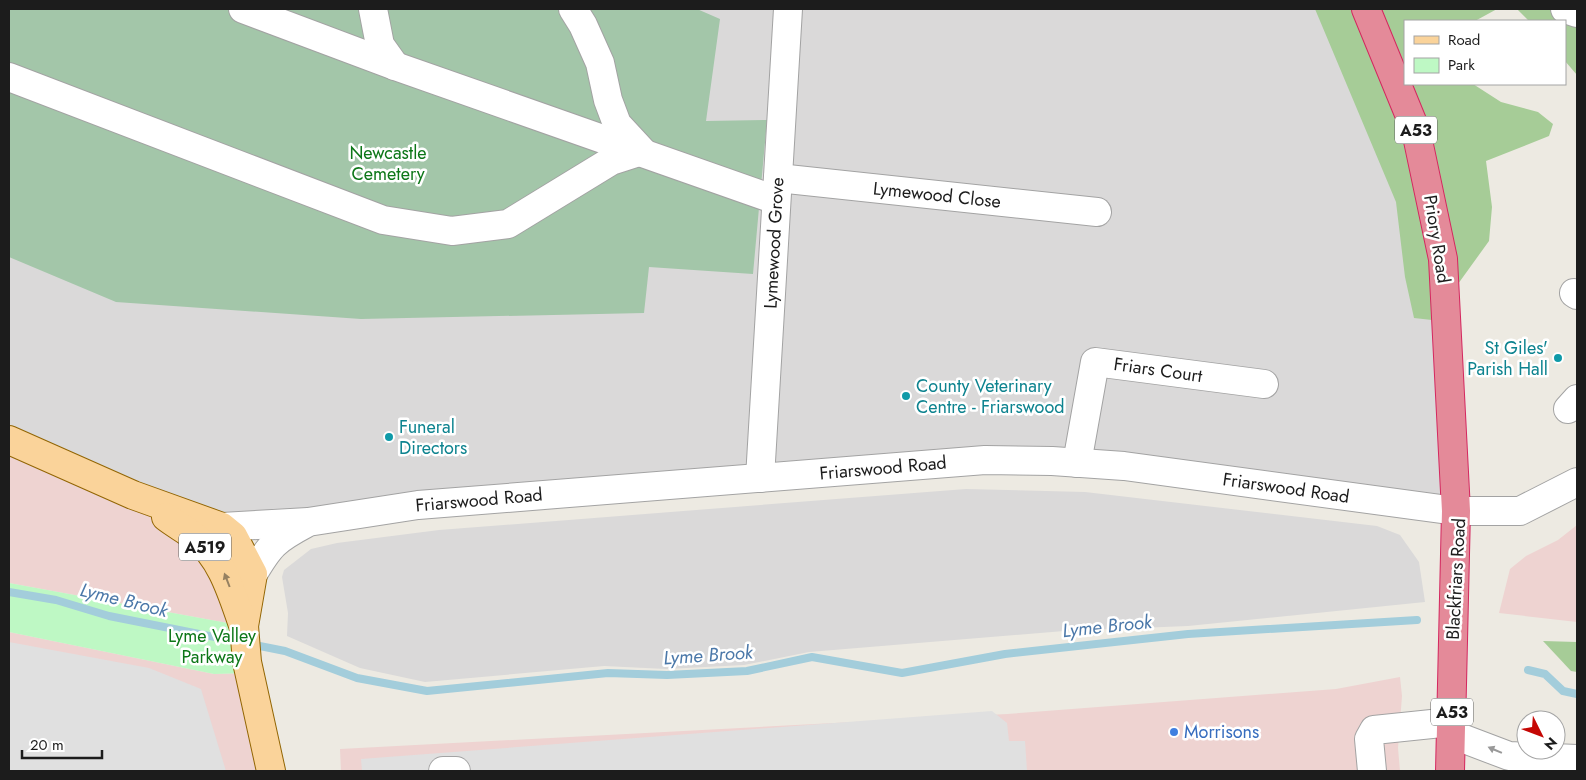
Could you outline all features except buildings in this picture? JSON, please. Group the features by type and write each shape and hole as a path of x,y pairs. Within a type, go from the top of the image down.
{"highway":[{"name":"Priory Road","path":"1366,9 1416,131 1443,259 1456,511"},
{"name":"Blackfriars Road","path":"1450,771 1456,511"}],"main road":[{"name":"A519","path":"9,440 133,495 222,527 233,536 253,574 244,626 247,662 271,771"},
{"name":"A519","path":"133,495 196,538 211,552 224,573 244,626"}],"street":[{"name":"Lymewood Close","path":"243,9 395,66 642,151 777,189 1096,212"},
{"path":"373,9 380,45 395,66"},
{"path":"9,77 383,220 452,231 508,224 610,161 642,151 617,124 608,100 600,63 583,25 573,9"},
{"name":"Lymewood Grove","path":"760,478 788,9"},
{"path":"1565,9 1577,13"},
{"name":"Friars Court","path":"1077,462 1095,362 1264,384"},
{"name":"Friarswood Road","path":"222,527 308,522 418,505 985,460 1077,462 1124,466 1456,511"},
{"name":"Blackfriars Road","path":"1456,511 1520,510 1577,482"},
{"name":"Friarswood Road","path":"253,574 268,548 278,538 308,522"},
{"path":"1372,771 1369,740 1374,730 1451,728 1509,756 1577,759"},
{"path":"444,771 456,771"}],"shaded area":[{"path":"9,9 1366,9 1416,131 1456,511 1052,461 222,527 9,440"},
{"path":"9,440 196,537 244,626 9,583"},
{"path":"966,489 1085,492 1377,526 1400,535 1419,562 1425,602 1188,626 1064,631 809,652 744,665 666,669 604,666 425,682 360,668 287,636 288,613 282,577 284,570 311,549 337,543 439,530"},
{"path":"1577,525 1577,622 1499,613 1510,569 1526,556 1558,540"},
{"path":"9,632 214,674 248,673 271,771 9,771"},
{"path":"9,642 149,668 201,689 226,771 9,771"},
{"path":"1400,677 1402,696 1398,748 1400,771 341,771 340,749 1007,714 1336,689"},
{"path":"992,711 1007,723 1009,741 1025,741 1027,771 362,771 361,759"}],"green space":[{"name":"Newcastle Cemetery","path":"9,9 697,9 720,19 706,121 767,120 753,274 649,267 644,313 361,319 116,302 9,257"},
{"path":"1315,9 1497,9 1477,20 1404,20 1404,85 1475,85 1501,102 1538,112 1553,124 1549,136 1486,161 1492,207 1489,241 1432,320 1414,318 1405,277 1396,202"},
{"path":"1517,9 1577,9 1577,75 1566,62 1566,20 1528,20"},
{"name":"Lyme Valley Parkway","path":"9,583 244,626 248,673 214,674 9,632"},
{"path":"1543,641 1577,642 1577,672 1571,671"}],"waterway":[{"name":"Lyme Brook","path":"9,592 56,600 109,616 285,651 357,678 427,691 608,673 667,675 747,671 812,657 902,673 1005,654 1188,634 1417,620"},
{"name":"Lyme Brook","path":"1528,670 1545,674 1563,691 1577,694"}],"place":[{"name":"St Giles' Parish Hall","path":"1558,358"},
{"name":"County Veterinary Centre - Friarswood","path":"906,396"},
{"name":"Funeral Directors","path":"389,437"},
{"name":"Morrisons","path":"1174,732"}]}
